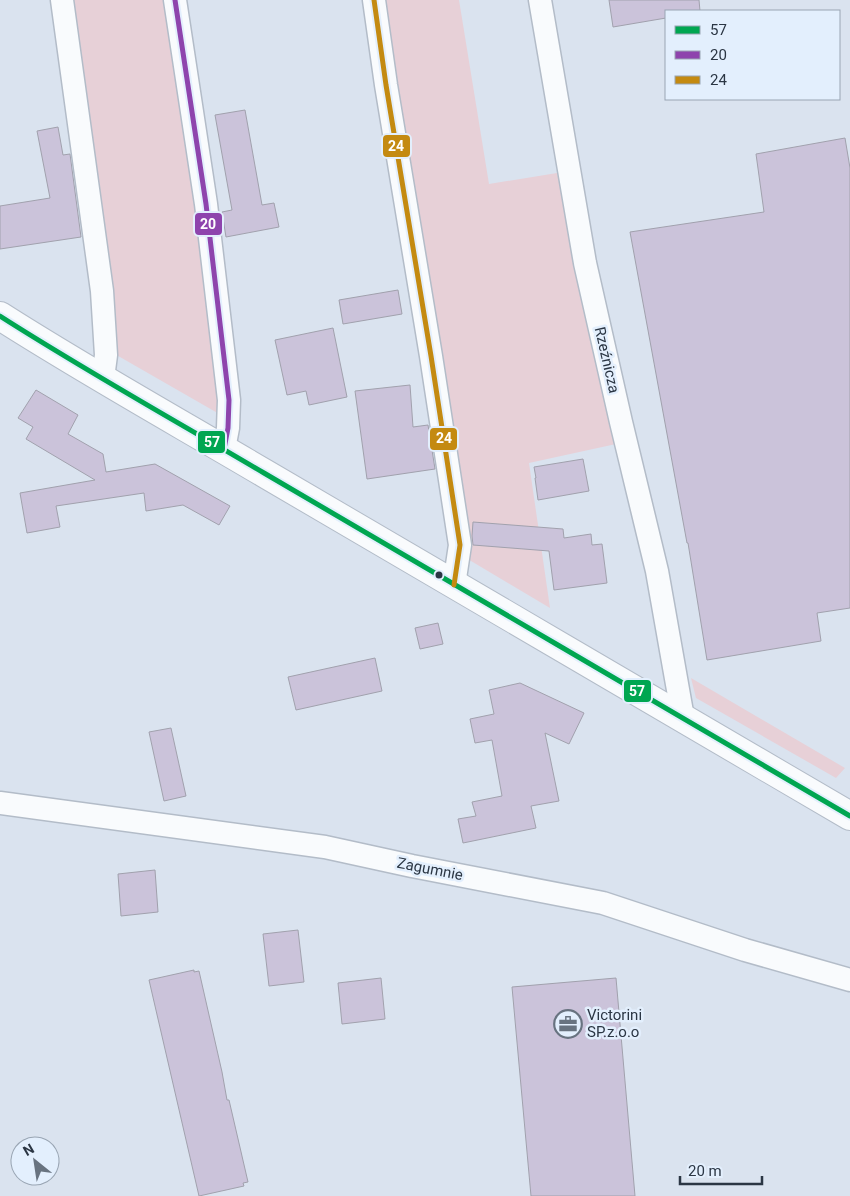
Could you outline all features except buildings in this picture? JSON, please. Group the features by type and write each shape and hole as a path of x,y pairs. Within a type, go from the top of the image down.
{"street":[{"path":"62,0 102,291 106,356 103,378"},
{"path":"175,0 206,204 229,400 228,428 224,450"},
{"path":"374,0 460,545 454,585"},
{"name":"Rzeźnicza","path":"540,0 585,263 621,422 658,571 684,718"},
{"path":"0,316 224,450 850,816"},
{"name":"Zagumnie","path":"0,803 325,846 412,866 603,903 745,950 850,980"}],"shaded area":[{"path":"68,0 166,0 201,230 221,415 113,353"},
{"path":"384,0 459,0 489,184 557,173 616,444 529,463 550,608 466,558 404,125"},
{"path":"691,678 845,768 836,778 696,698"}],"transit line":[{"name":"20","path":"175,0 206,204 229,400 228,428 224,449"},
{"name":"24","path":"374,0 460,545 454,585"},
{"name":"57","path":"0,316 131,396 850,816"}],"place":[{"name":"Victorini SP.z.o.o","path":"568,1024"}]}
